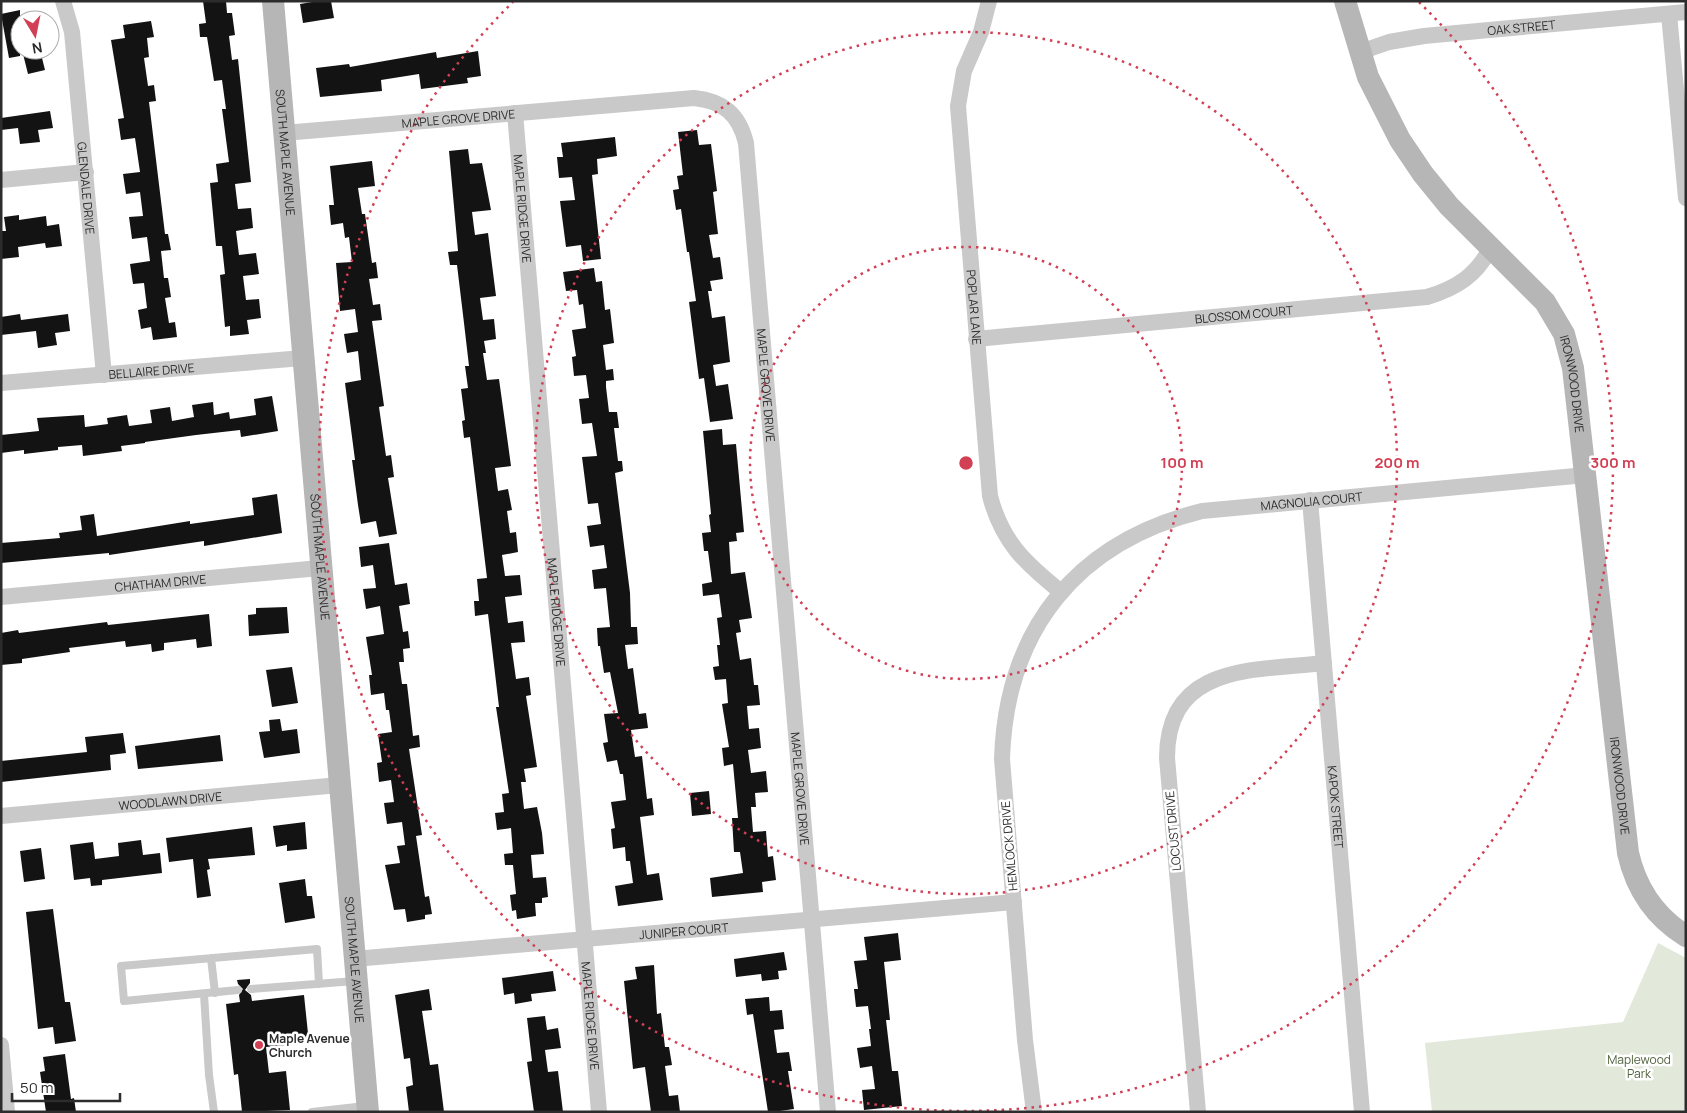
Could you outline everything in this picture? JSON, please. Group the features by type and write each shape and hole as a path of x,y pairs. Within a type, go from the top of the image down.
{"main road":[{"name":"SOUTH MAPLE AVENUE","path":"273,1 320,568 368,1108"},
{"name":"IRONWOOD DRIVE","path":"1345,1 1360,52 1386,113 1422,174 1449,206 1545,302 1564,334 1574,368 1628,853 1637,882 1644,896 1671,926 1686,936"}],"street":[{"name":"GLENDALE DRIVE","path":"63,1 72,32 104,375"},
{"name":"POPLAR LANE","path":"989,1 981,32 964,71 958,106 990,496 994,512 1005,536 1019,555 1061,592"},
{"name":"OAK STREET","path":"1360,52 1390,42 1424,36 1686,12"},
{"path":"1669,14 1686,198"},
{"name":"MAPLE GROVE DRIVE","path":"284,133 694,98 714,101 726,108 743,130 828,1112"},
{"name":"MAPLE RIDGE DRIVE","path":"515,112 599,1112"},
{"path":"1,180 86,172"},
{"name":"BLOSSOM COURT","path":"976,338 1427,297 1447,291 1465,280 1480,265 1491,247"},
{"name":"BELLAIRE DRIVE","path":"1,383 303,358"},
{"name":"MAGNOLIA COURT","path":"1061,592 1098,558 1126,539 1158,524 1214,508 1586,474"},
{"name":"KAPOK STREET","path":"1310,500 1362,1112"},
{"name":"CHATHAM DRIVE","path":"1,597 320,568"},
{"name":"HEMLOCK DRIVE","path":"1034,1112 1025,1040 1002,758 1005,717 1020,660 1033,632 1061,592"},
{"name":"LOCUST DRIVE","path":"1198,1112 1167,758 1169,733 1173,721 1186,700 1200,687 1216,678 1228,674 1324,663"},
{"name":"WOODLAWN DRIVE","path":"1,816 339,785"},
{"name":"JUNIPER COURT","path":"355,970 584,938 1014,902"},
{"path":"1,1045 7,1112"}],"lane":[{"path":"238,990 124,1000 122,966 317,948 319,984"},
{"path":"212,958 215,993"},
{"path":"251,989 319,984 355,970"},
{"path":"204,994 209,1075 214,1112"},
{"path":"312,1112 368,1108"}],"green space":[{"name":"Maplewood Park","path":"1658,943 1686,958 1686,1112 1432,1112 1425,1043 1623,1022"}],"building":[{"path":"203,1 226,1 227,13 232,13 235,35 229,36 232,60 238,59 251,182 235,184 238,209 251,208 253,228 236,231 239,255 256,253 259,274 243,276 246,300 259,299 261,318 247,320 249,334 230,336 230,326 225,327 220,275 225,274 222,246 216,246 210,183 218,182 216,164 229,162 222,109 226,109 222,80 214,81 207,37 200,37 199,24 206,23"},
{"path":"331,1 334,18 303,23 300,4"},
{"path":"10,12 10,58 9,58 1,14"},
{"path":"151,21 154,37 147,38 149,57 144,58 148,86 154,85 156,101 149,102 165,234 168,234 171,250 161,251 164,278 168,278 171,297 165,298 169,323 175,322 177,337 153,340 151,327 141,329 138,310 147,308 144,283 133,284 130,264 150,261 147,237 132,239 129,217 143,216 140,192 126,194 123,174 140,172 135,138 121,140 118,119 124,118 111,40 125,38 123,25"},
{"path":"478,51 481,76 467,78 468,83 421,89 419,74 381,80 382,91 320,97 316,68 349,64 350,67 436,52 437,58"},
{"path":"24,60 42,60 45,70 28,74"},
{"path":"50,111 53,128 38,130 40,142 20,144 18,128 1,130 1,118"},
{"path":"697,130 699,145 711,144 717,191 713,192 718,234 709,235 713,258 720,257 723,279 710,281 712,291 708,291 712,318 725,316 730,362 713,365 716,386 728,384 733,419 710,422 704,378 699,379 689,302 696,301 689,252 687,252 681,209 676,210 673,190 679,189 677,176 683,175 678,132"},
{"path":"615,137 617,156 597,159 598,174 592,175 601,259 583,261 581,245 566,247 560,201 575,200 572,177 559,178 557,157 563,157 561,143"},
{"path":"468,149 470,164 482,163 491,210 472,212 475,235 488,233 496,296 480,298 483,320 494,319 496,339 484,341 486,353 483,353 487,380 499,379 511,466 495,468 498,491 508,489 512,510 507,511 510,533 516,532 518,552 502,555 505,576 520,575 522,595 505,597 508,623 523,621 525,642 511,643 516,679 529,677 531,695 526,696 537,767 524,769 526,782 521,782 524,809 537,807 542,833 544,854 531,855 533,878 546,877 548,897 542,898 542,903 535,903 536,916 517,919 516,910 512,911 510,895 516,894 513,865 505,865 504,854 513,853 511,828 497,830 495,813 504,812 502,794 509,793 496,707 499,707 488,614 475,616 474,601 479,601 477,579 487,578 470,437 464,438 462,421 465,420 461,389 468,388 465,366 469,366 464,323 457,265 450,265 448,252 458,251 449,151"},
{"path":"372,161 375,186 358,188 362,214 365,214 372,263 376,262 378,278 369,279 373,305 380,304 382,320 372,321 384,406 379,407 386,456 391,455 394,477 388,478 397,534 379,537 376,521 361,524 358,505 352,460 355,460 345,383 361,380 358,351 347,353 344,334 358,332 355,309 340,311 336,263 352,262 349,237 345,238 343,223 331,225 329,205 334,205 330,166"},
{"path":"19,215 19,220 46,216 47,226 59,224 62,246 46,248 45,243 18,247 19,257 1,259 1,231 6,231 4,217"},
{"path":"594,268 596,282 602,281 605,310 610,309 614,343 603,345 606,370 613,369 614,380 606,381 606,387 609,412 617,412 619,428 614,428 618,461 622,461 623,471 615,473 630,593 631,627 637,627 638,644 625,645 628,669 633,668 639,714 646,713 648,728 631,730 635,757 642,756 647,799 652,798 654,815 640,817 647,875 659,873 663,900 618,906 615,886 633,883 630,861 626,861 625,847 613,849 611,829 615,828 611,802 626,800 623,774 620,774 617,760 607,762 603,743 608,742 604,714 618,713 610,672 604,673 600,646 598,646 597,628 610,627 606,588 594,589 592,570 607,568 604,545 590,547 587,526 601,524 598,503 588,504 582,457 597,456 592,423 582,424 579,399 589,398 586,375 574,376 572,357 576,356 572,330 586,328 583,304 579,305 577,290 566,291 563,272"},
{"path":"20,314 21,320 68,314 70,331 55,333 57,345 38,348 36,331 1,335 1,317"},
{"path":"272,396 278,431 241,437 240,430 196,435 121,446 122,451 83,456 82,445 58,447 58,450 24,454 24,450 1,453 1,435 39,431 37,418 84,415 85,427 108,424 107,418 127,415 129,426 152,423 150,410 170,407 172,421 194,417 192,405 213,402 214,415 229,412 230,419 256,415 254,399"},
{"path":"722,429 723,445 736,444 744,532 736,533 737,541 729,542 731,574 745,572 752,618 739,620 741,632 736,633 740,660 751,658 754,685 758,685 760,705 747,706 749,729 759,728 761,748 748,750 751,773 766,771 768,792 755,793 756,807 751,807 753,832 766,831 768,857 773,856 776,880 762,882 763,892 712,897 710,878 743,873 740,852 734,852 732,818 738,818 733,764 724,766 722,748 729,747 722,704 728,703 726,679 715,680 713,667 719,666 717,645 720,645 717,618 722,617 719,594 703,596 702,584 712,582 708,551 704,551 702,533 711,532 703,431"},
{"path":"277,494 282,533 204,546 204,541 109,555 109,553 1,563 1,543 60,538 59,533 82,530 80,516 94,514 97,536 190,521 190,524 254,515 252,498"},
{"path":"389,543 395,585 407,583 410,604 399,606 403,632 408,631 410,648 403,649 404,662 399,662 402,684 407,684 413,736 419,735 420,747 409,749 422,835 416,836 425,897 429,896 432,914 425,915 425,919 407,922 405,909 394,910 385,865 400,863 397,846 405,845 402,822 387,824 384,803 394,802 391,780 379,782 377,763 382,762 378,734 392,732 384,693 371,695 369,675 372,675 366,637 384,634 380,606 366,609 363,589 376,588 373,565 361,567 359,547"},
{"path":"287,607 289,633 249,636 248,615 256,614 256,608"},
{"path":"209,614 212,646 197,648 196,639 164,643 164,650 152,652 151,644 126,647 125,641 69,648 70,652 22,659 22,663 1,665 1,633 18,630 19,633 107,622 108,625"},
{"path":"292,667 298,703 272,707 266,670"},
{"path":"280,719 282,731 297,729 300,753 264,758 259,732 270,731 269,720"},
{"path":"123,733 126,753 110,755 111,770 1,782 1,761 87,752 85,737"},
{"path":"220,735 223,761 138,769 135,746"},
{"path":"709,791 711,814 692,816 690,793"},
{"path":"305,822 307,849 287,851 287,845 276,847 273,826"},
{"path":"252,827 255,855 208,859 210,869 207,870 211,896 197,898 193,859 169,862 166,838"},
{"path":"141,840 143,855 160,853 162,873 102,880 102,885 91,886 90,878 74,880 70,845 93,842 95,859 119,856 118,843"},
{"path":"41,848 45,879 24,882 20,851"},
{"path":"305,879 307,896 312,896 315,918 285,923 279,883"},
{"path":"53,909 65,1002 70,1002 76,1041 55,1044 53,1027 38,1029 26,912"},
{"path":"898,933 901,960 884,962 890,1020 886,1020 892,1071 898,1071 902,1106 864,1110 862,1090 875,1089 872,1066 860,1068 857,1048 871,1046 869,1029 871,1029 868,1006 856,1007 854,989 858,989 854,961 867,960 864,937"},
{"path":"784,952 787,970 778,971 779,979 762,981 761,974 736,977 734,959"},
{"path":"654,965 657,1014 661,1013 665,1047 669,1047 672,1065 665,1066 669,1096 678,1095 680,1112 651,1112 645,1067 633,1069 624,981 637,979 635,967"},
{"path":"553,971 556,991 531,994 532,1001 515,1004 514,993 504,995 502,978"},
{"name":"Maple Avenue Church","path":"250,979 250,983 245,990 251,995 252,1001 304,995 309,1043 266,1047 269,1073 286,1071 290,1110 242,1112 238,1074 234,1075 226,1004 240,1002 239,995 243,989 237,980"},
{"path":"429,989 432,1010 422,1011 430,1065 438,1064 444,1112 409,1112 406,1087 413,1085 410,1058 404,1059 395,995"},
{"path":"769,997 770,1011 782,1010 784,1029 774,1030 777,1053 789,1052 792,1071 788,1071 794,1109 773,1112 768,1112 753,1014 747,1015 745,999"},
{"path":"545,1016 547,1030 558,1028 561,1048 545,1050 548,1072 558,1071 563,1112 534,1112 527,1062 532,1061 527,1018"},
{"path":"65,1054 71,1099 74,1098 76,1112 46,1112 40,1072 45,1071 43,1057"}],"place":[{"name":"Maple Avenue Church","path":"259,1045"}]}
